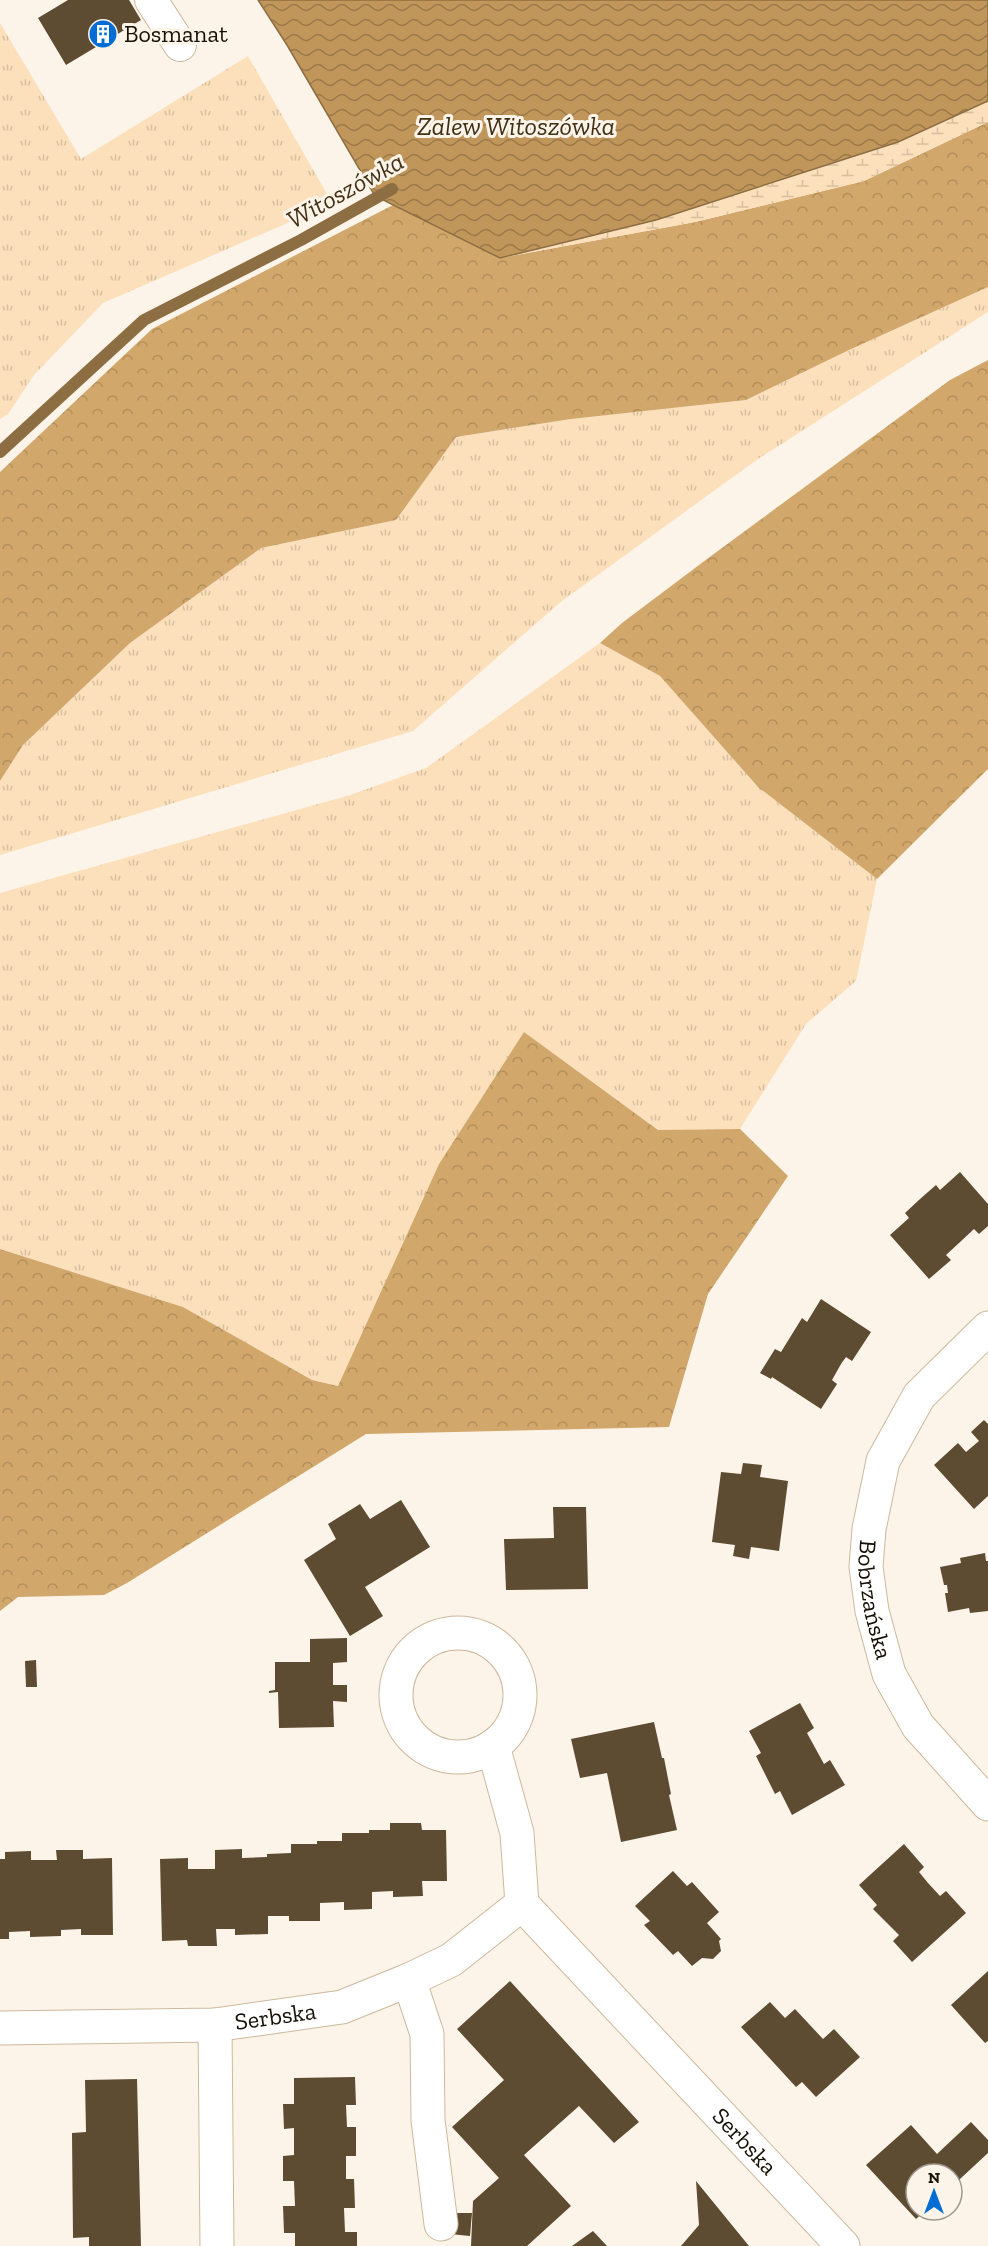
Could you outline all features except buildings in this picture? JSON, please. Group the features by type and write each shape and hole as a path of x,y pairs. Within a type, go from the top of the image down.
{"street":[{"path":"151,0 180,45"},
{"name":"Bobrzańska","path":"988,1328 918,1396 883,1461 869,1529 866,1567 872,1611 889,1674 918,1726 988,1804"},
{"path":"493,1746 517,1833 522,1904"},
{"name":"Serbska","path":"0,2028 215,2025 342,2007 451,1960 522,1904 843,2246"},
{"path":"409,1980 427,2034 428,2120 441,2224"},
{"path":"215,2025 217,2246"}],"green space":[{"path":"0,23 81,159 248,56 335,208 292,221 103,303 34,375 8,414 0,419"},
{"path":"988,101 988,122 864,181 695,222 500,258 375,196 411,187 656,220 898,142"},
{"path":"988,122 988,287 746,400 571,419 456,437 396,520 261,548 130,643 23,745 0,781 0,472 152,329 393,205 500,258 695,222 864,181"},
{"path":"988,287 988,312 758,459 562,601 413,731 0,855 0,781 23,745 130,643 261,548 396,520 456,437 571,419 746,400"},
{"path":"988,360 988,769 877,879 758,787 660,676 600,643 622,623 707,559 950,380"},
{"path":"600,643 660,676 758,787 877,879 856,981 806,1024 740,1129 658,1130 524,1032 439,1164 338,1386 312,1380 183,1307 0,1249 0,893 350,795 426,768"},
{"path":"524,1032 658,1130 740,1129 788,1176 708,1294 669,1427 366,1434 127,1583 104,1595 18,1597 0,1611 0,1249 183,1307 312,1380 338,1386 439,1164"}],"water":[{"name":"Zalew Witoszówka","path":"258,0 988,0 988,101 898,142 656,220 500,258 375,196 287,45"}],"waterway":[{"name":"Witoszówka","path":"0,452 144,320 301,240 392,189"}],"place":[{"name":"Bosmanat","path":"103,34"}]}
